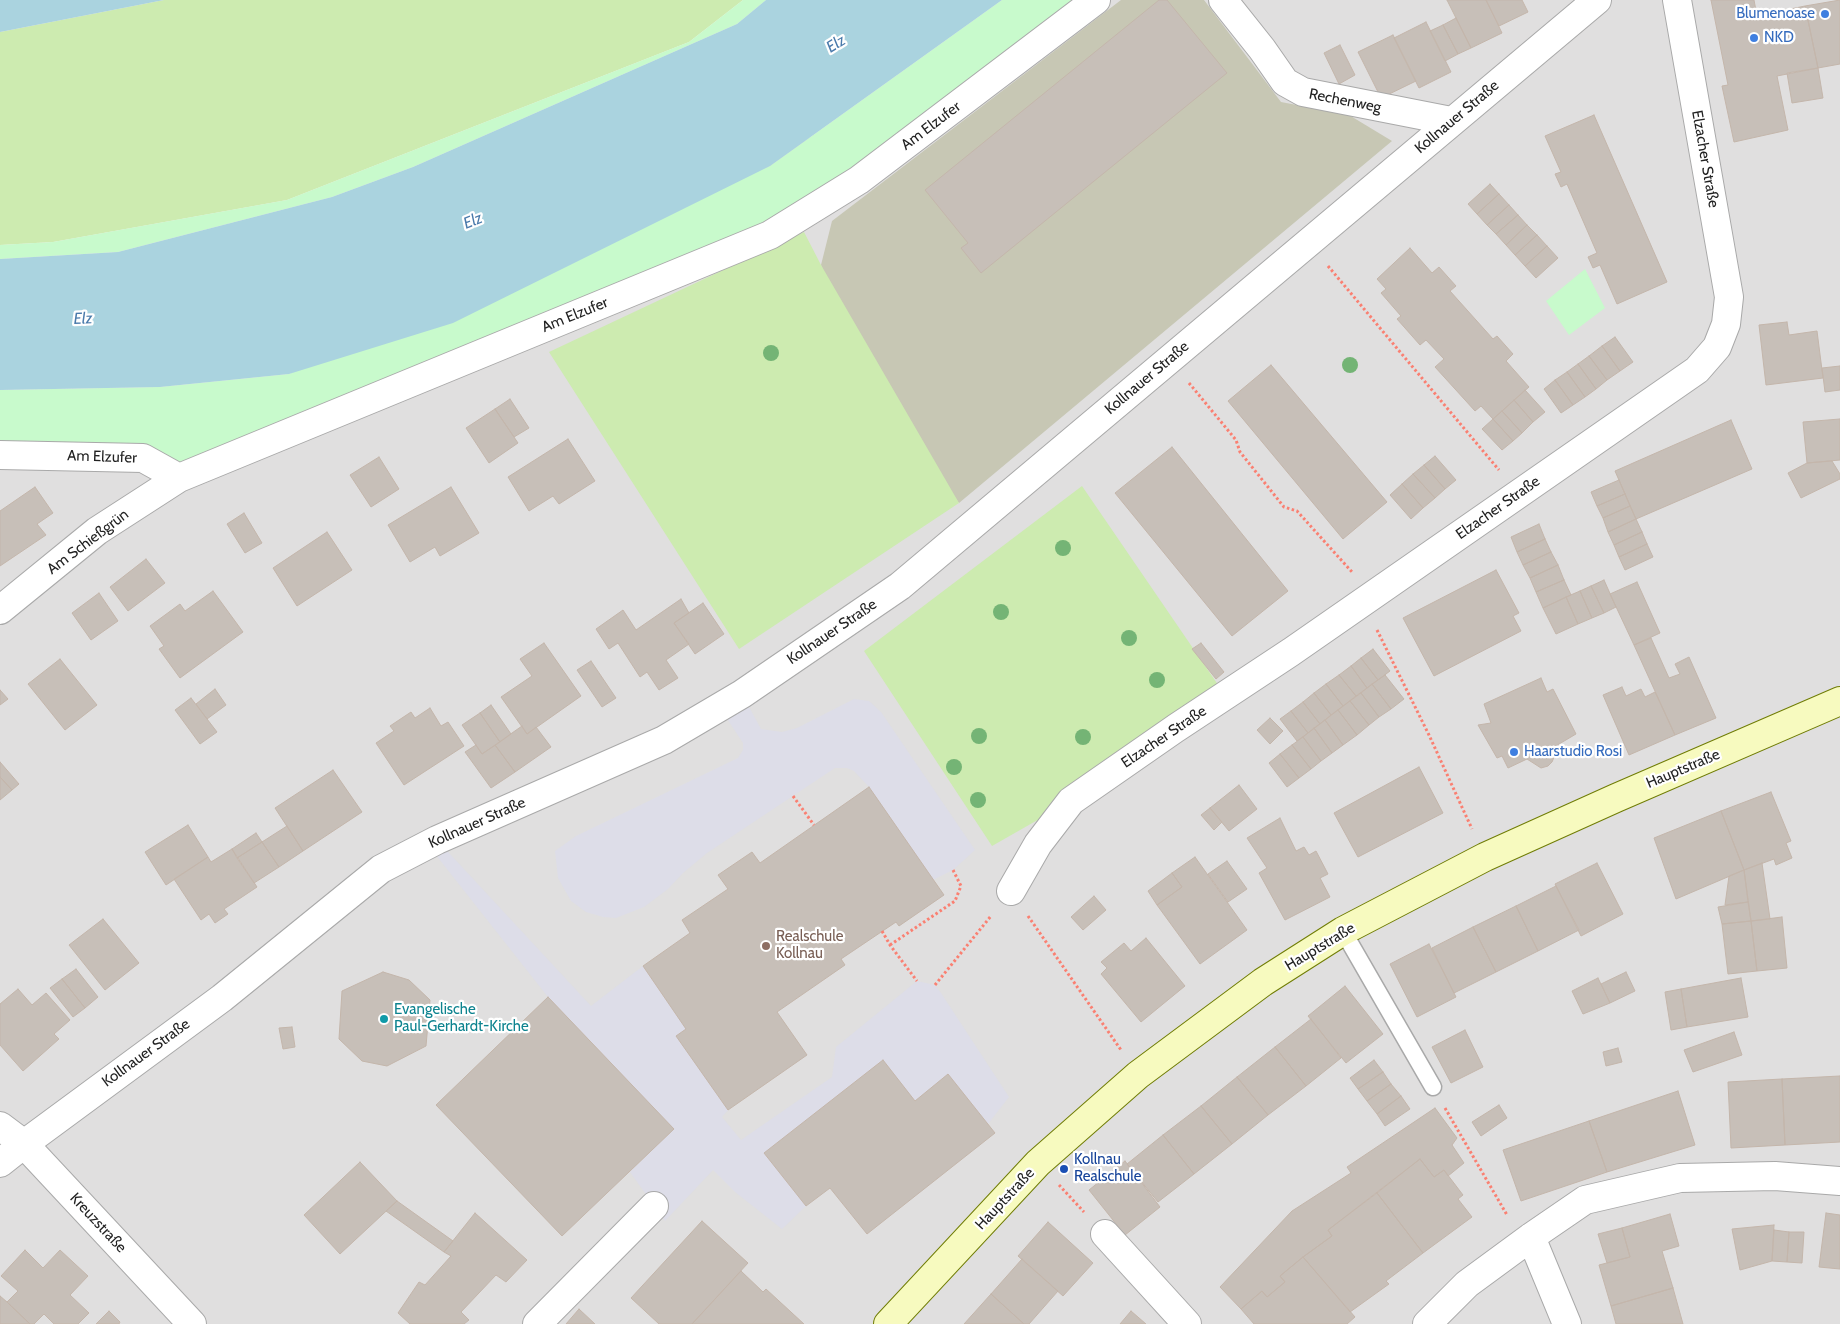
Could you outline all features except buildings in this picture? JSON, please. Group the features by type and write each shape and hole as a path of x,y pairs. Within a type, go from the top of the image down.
{"street":[{"name":"Am Elzufer","path":"0,455 143,458 179,478 770,235 859,180 1096,0"},
{"name":"Rechenweg","path":"1223,0 1262,49 1285,82 1303,92 1451,121"},
{"name":"Kollnauer Straße","path":"0,1163 222,998 381,869 437,840 664,740 742,694 892,591 1597,0"},
{"name":"Elzacher Straße","path":"1011,891 1038,844 1071,801 1176,728 1291,652 1697,370 1717,348 1726,324 1729,297 1677,0"},
{"name":"Am Schießgrün","path":"0,610 96,531 179,478"},
{"name":"Hauptstraße","path":"888,1324 1038,1163 1138,1075 1263,982 1344,931 1485,857 1840,701"},
{"name":"Kreuzstraße","path":"0,1126 24,1144 192,1324"},
{"path":"1427,1324 1467,1284 1530,1237 1585,1200 1680,1178 1775,1176 1840,1181"},
{"path":"536,1324 654,1206"},
{"path":"1105,1234 1187,1324"},
{"path":"1530,1237 1567,1324"}],"lane":[{"path":"1344,931 1433,1087"}],"path":[{"path":"1308,242 1519,494"},
{"path":"1169,359 1236,440 1240,452 1284,507 1297,511 1368,598 1485,857"},
{"path":"792,796 814,825"},
{"path":"890,945 954,901 961,886 954,870"},
{"path":"935,985 1011,891 1138,1075"},
{"path":"882,931 917,981"},
{"path":"1433,1087 1512,1224 1530,1237"},
{"path":"1038,1163 1105,1234"}],"shaded area":[{"path":"1096,0 1840,0 1840,1324 0,1324 0,455 143,458"},
{"path":"1121,0 1204,0 1281,102 1349,115 1392,141 959,503 880,396 821,265 832,221"},
{"path":"742,694 761,729 782,732 797,728 854,699 869,701 881,712 975,850 953,870 933,880 869,787 854,771 847,768 835,768 707,853 683,873 668,889 644,907 616,918 603,917 586,912 571,901 558,878 555,851 576,836 738,758 743,750 743,743 720,708"},
{"path":"437,840 591,1006 643,966 686,1029 677,1037 728,1110 722,1117 741,1140 832,1077 836,1047 917,981 935,985 1009,1097 988,1124 948,1075 915,1101 883,1060 765,1153 806,1206 782,1229 735,1192 713,1170 665,1221 630,1172 674,1129 548,997 428,845"}],"green space":[{"path":"164,0 743,0 689,42 287,200 53,242 0,245 0,32"},
{"path":"743,0 766,0 737,24 413,167 332,197 118,252 0,259 0,245 53,242 287,200 689,42"},
{"path":"1002,0 1096,0 770,235 179,478 143,458 0,455 0,390 160,387 289,374 770,166"},
{"path":"804,232 821,265 959,503 739,649 549,352"},
{"path":"1585,269 1605,308 1569,335 1546,301"},
{"path":"1082,486 1225,695 1071,801 992,846 864,651"}],"water":[{"path":"0,0 164,0 0,32"},
{"name":"Elz","path":"766,0 1002,0 770,166 453,323 289,374 160,387 0,390 0,259 118,252 332,197 413,167 737,24"}],"place":[{"name":"Blumenoase","path":"1825,14"},
{"name":"NKD","path":"1754,38"},
{"name":"Haarstudio Rosi","path":"1514,752"},
{"name":"Realschule Kollnau","path":"766,946"},
{"name":"Evangelische Paul-Gerhardt-Kirche","path":"384,1019"},
{"name":"Kollnau Realschule","path":"1064,1169"}]}
